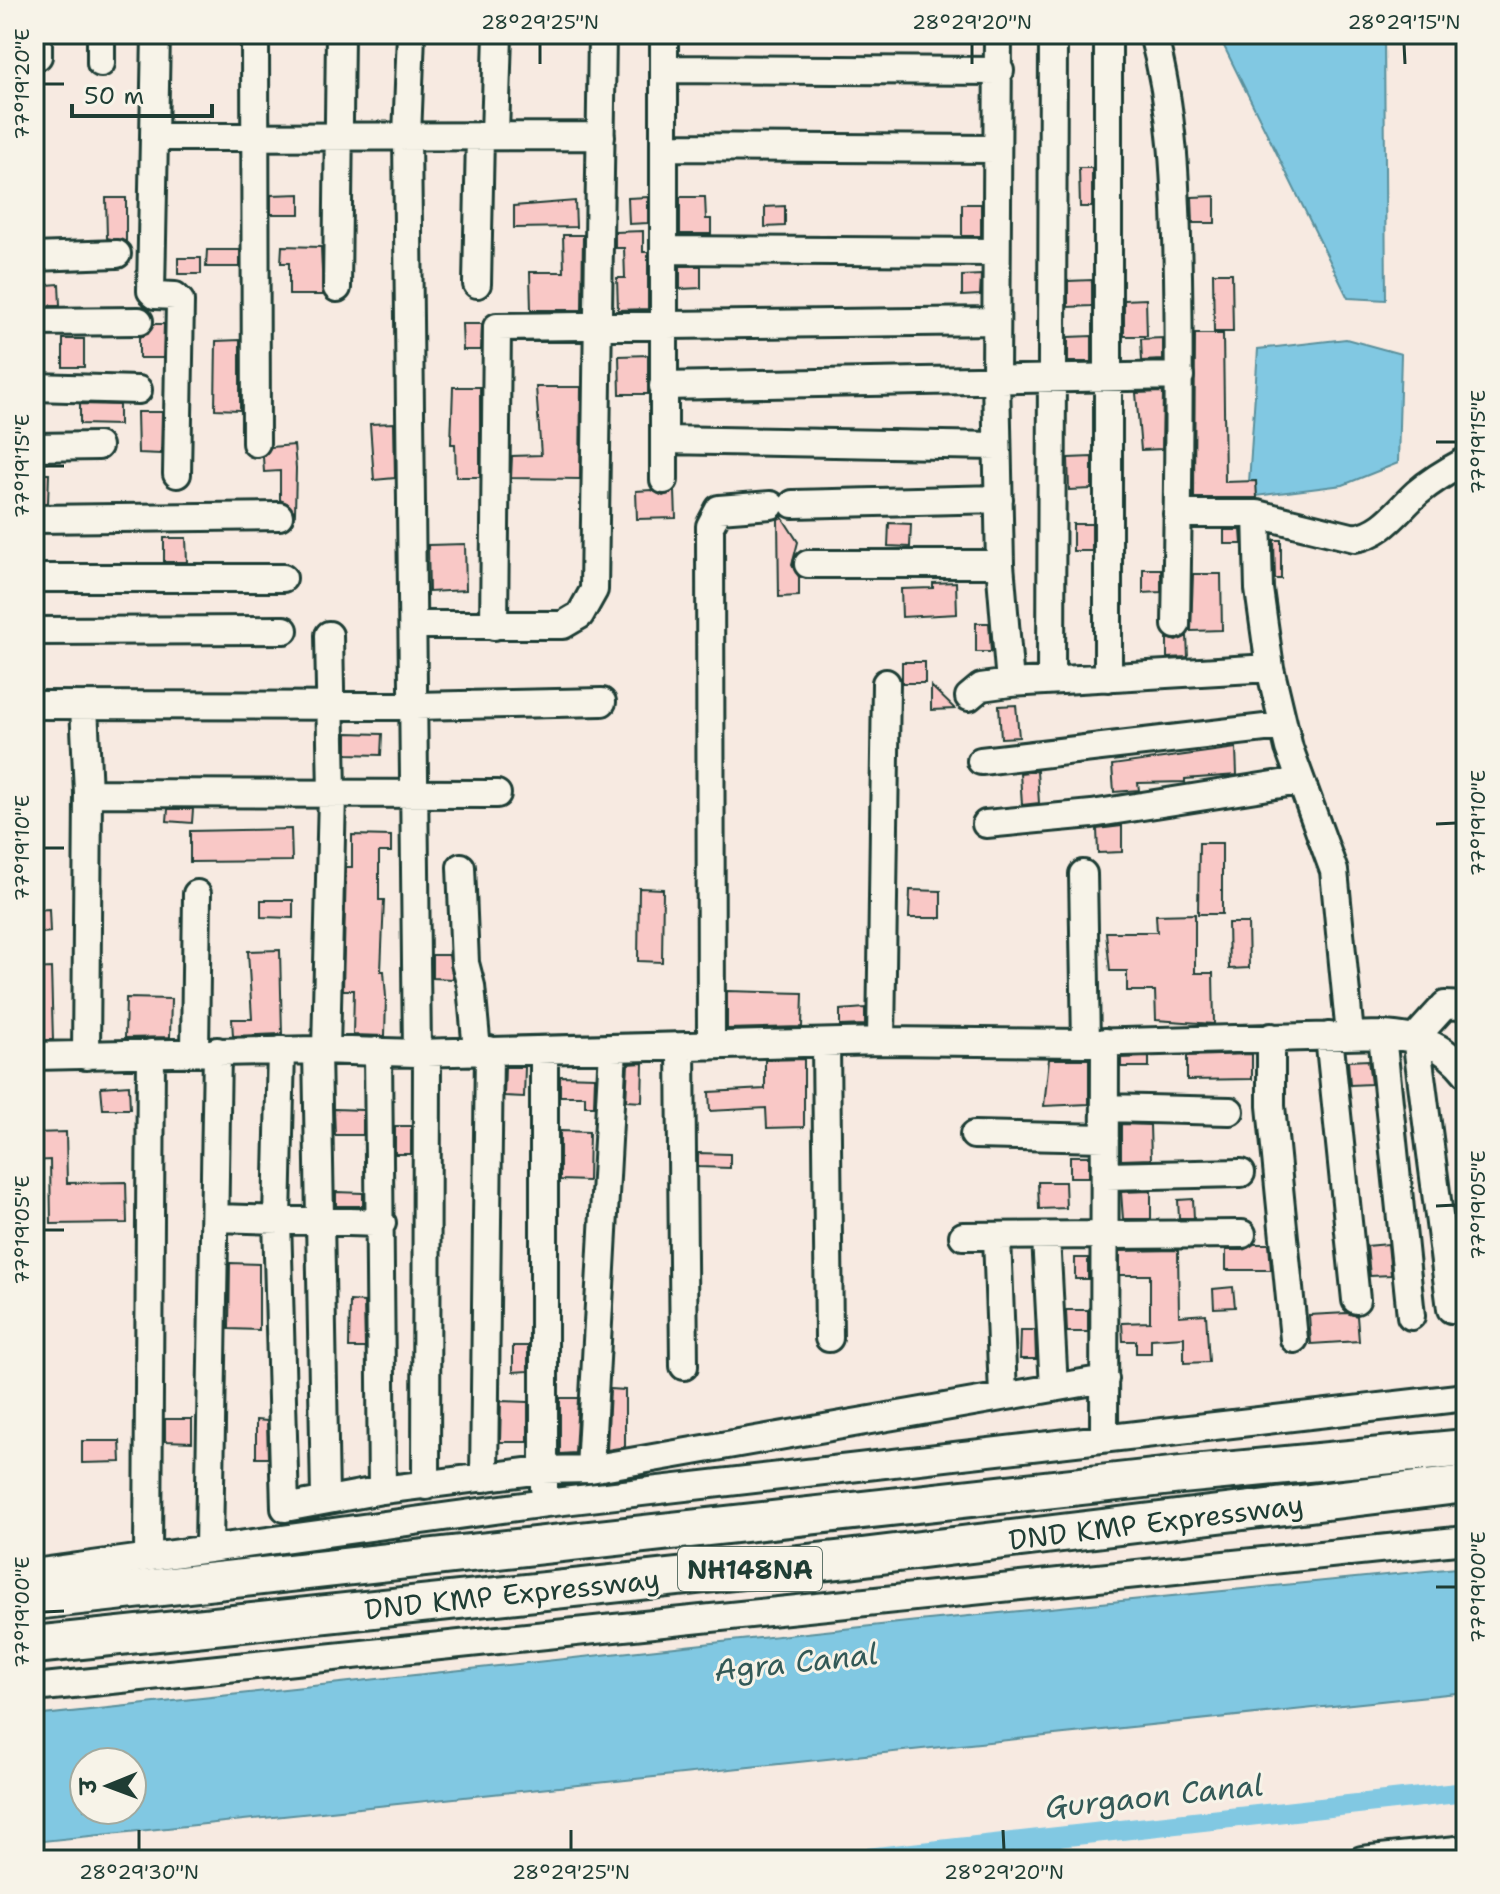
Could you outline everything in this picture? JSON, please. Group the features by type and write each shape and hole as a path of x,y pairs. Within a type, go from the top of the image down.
{"highway":[{"name":"DND KMP Expressway","path":"34,1601 1181,1475 1466,1448"},
{"name":"DND KMP Expressway","path":"34,1645 847,1559 1466,1484"}],"street":[{"path":"101,34 101,63"},
{"path":"156,34 151,291 155,295 175,296 180,301 177,474"},
{"path":"255,34 256,443"},
{"path":"337,288 340,34"},
{"path":"411,34 407,136 426,1486"},
{"path":"477,284 487,136 498,34"},
{"path":"414,625 563,625 580,615 594,590 602,34"},
{"path":"664,34 664,480"},
{"path":"998,34 997,446 1000,564 1010,683"},
{"path":"1051,680 1053,34"},
{"path":"1108,34 1108,678"},
{"path":"1153,34 1171,109 1175,148 1180,376 1176,625"},
{"path":"664,69 1000,71"},
{"path":"154,137 601,136"},
{"path":"665,147 997,149"},
{"path":"665,250 996,252"},
{"path":"34,257 117,254"},
{"path":"34,322 139,321"},
{"path":"494,626 497,327 996,321"},
{"path":"663,386 1180,376"},
{"path":"34,387 138,390"},
{"path":"664,440 997,446"},
{"path":"34,447 98,446"},
{"path":"1177,514 1257,514 1355,538 1370,535 1385,526 1431,482 1466,461"},
{"path":"711,1046 710,526 719,509 782,504 999,499"},
{"path":"1257,514 1259,589 1282,726 1334,871 1340,1036 1356,1300"},
{"path":"34,519 279,516"},
{"path":"808,564 1000,564"},
{"path":"34,578 283,578"},
{"path":"34,631 284,630"},
{"path":"309,1534 318,1500 321,1050 332,794 333,707 329,635"},
{"path":"969,697 981,687 1010,683 1270,668"},
{"path":"881,1041 886,683"},
{"path":"34,705 333,707 602,702"},
{"path":"84,706 88,793 86,1056"},
{"path":"981,761 1282,726"},
{"path":"986,824 1092,814 1300,781"},
{"path":"88,793 497,794"},
{"path":"461,867 465,963 483,1050 484,1478"},
{"path":"1083,874 1095,1042 1105,1108 1104,1438"},
{"path":"197,894 216,1218 209,1548"},
{"path":"1451,1309 1416,1037 1445,1005 1466,1006"},
{"path":"1382,1035 1411,1316"},
{"path":"34,1056 281,1050 422,1053 881,1041 1095,1042 1382,1035 1416,1037 1442,1049 1466,1073"},
{"path":"1271,1037 1271,1106 1294,1339"},
{"path":"826,1044 829,1338"},
{"path":"681,1047 684,1366"},
{"path":"590,1469 613,1049"},
{"path":"281,1050 277,1219 285,1508 382,1490 542,1470 590,1469 1105,1379"},
{"path":"544,1050 542,1470 546,1503"},
{"path":"378,1051 382,1223 382,1490"},
{"path":"148,1556 151,1053"},
{"path":"1105,1108 1230,1111"},
{"path":"974,1135 1105,1138"},
{"path":"1106,1176 1241,1173"},
{"path":"216,1218 382,1223"},
{"path":"963,1236 1242,1234"},
{"path":"997,1237 1003,1396"},
{"path":"1046,1237 1054,1388"},
{"path":"34,1573 546,1503 1466,1397"},
{"path":"34,1688 1466,1540"},
{"path":"1362,1860 1425,1857 1466,1849"}],"water":[{"path":"1218,34 1384,34 1386,300 1348,298"},
{"path":"1346,339 1401,354 1398,463 1343,485 1248,497 1258,349"},
{"name":"Agra Canal","path":"1466,1567 1466,1692 34,1842 34,1716 908,1622"}],"building":[{"path":"1079,168 1092,168 1092,207 1080,207"},
{"path":"300,194 300,214 271,214 271,195"},
{"path":"1215,196 1215,223 1193,223 1192,197"},
{"path":"648,197 648,223 629,224 628,198"},
{"path":"680,197 705,197 706,219 711,219 711,234 680,234"},
{"path":"106,198 126,198 126,242 107,238"},
{"path":"575,201 576,227 514,228 514,206"},
{"path":"962,204 981,204 981,236 962,236"},
{"path":"785,206 785,226 765,227 765,207"},
{"path":"643,231 643,252 648,252 648,309 618,310 617,278 625,278 624,248 615,248 615,232"},
{"path":"563,235 583,235 582,310 531,310 530,272 564,272"},
{"path":"282,246 321,247 323,295 289,295 289,263 281,263"},
{"path":"207,250 240,250 240,267 206,267"},
{"path":"178,258 201,258 201,274 178,274"},
{"path":"680,266 701,266 701,288 680,289"},
{"path":"1213,273 1232,273 1233,332 1214,332"},
{"path":"981,275 980,295 962,296 962,276"},
{"path":"1092,280 1092,306 1068,307 1068,281"},
{"path":"59,284 60,305 36,306 34,286"},
{"path":"1146,299 1147,336 1124,336 1124,300"},
{"path":"154,324 164,324 163,358 139,358 139,337 148,334"},
{"path":"462,324 482,324 481,350 463,350"},
{"path":"1195,334 1223,334 1225,482 1256,481 1257,498 1194,498"},
{"path":"1092,336 1092,362 1068,362 1068,337"},
{"path":"1163,338 1163,360 1142,361 1141,339"},
{"path":"63,339 84,339 84,367 63,367"},
{"path":"240,340 240,410 215,409 216,341"},
{"path":"648,355 648,394 620,394 619,356"},
{"path":"453,387 480,387 480,477 456,477 455,444 451,444"},
{"path":"536,387 581,387 580,479 511,478 512,456 541,455"},
{"path":"1163,392 1162,449 1141,450 1136,393"},
{"path":"80,404 119,405 119,425 80,424"},
{"path":"137,412 162,412 161,454 138,453"},
{"path":"394,423 395,478 374,480 370,424"},
{"path":"294,445 295,513 280,500 280,471 264,472 263,457 271,447"},
{"path":"1092,457 1092,489 1069,490 1068,458"},
{"path":"34,474 49,474 48,503 34,503"},
{"path":"652,490 663,496 675,491 676,518 637,519 636,491"},
{"path":"782,517 798,542 792,565 799,577 799,596 779,597 778,519"},
{"path":"889,523 911,524 910,547 888,546"},
{"path":"1073,524 1092,524 1092,551 1073,551"},
{"path":"1224,530 1241,530 1242,544 1224,544"},
{"path":"164,538 186,538 187,562 164,562"},
{"path":"1274,540 1281,540 1281,579 1275,579"},
{"path":"465,544 466,590 429,592 428,545"},
{"path":"1143,569 1161,569 1161,592 1143,593"},
{"path":"1193,574 1221,574 1222,630 1191,631"},
{"path":"956,582 957,614 902,617 901,589 933,588 933,583"},
{"path":"976,623 989,623 991,652 976,652"},
{"path":"1187,636 1188,657 1167,658 1167,638 1176,641"},
{"path":"902,662 925,662 925,683 902,683"},
{"path":"931,686 955,709 931,710"},
{"path":"1016,705 1019,737 1001,738 999,706"},
{"path":"347,733 382,734 381,755 347,754"},
{"path":"1236,748 1237,775 1185,779 1185,782 1138,783 1139,790 1114,792 1112,765"},
{"path":"1037,771 1039,803 1022,805 1020,773"},
{"path":"168,809 193,809 192,823 167,821"},
{"path":"1122,826 1122,852 1098,853 1097,829"},
{"path":"291,829 292,861 190,862 190,831"},
{"path":"352,835 391,836 391,852 379,852 379,900 384,900 381,971 384,971 386,997 385,1036 353,1035 354,990 343,990 346,867 352,867"},
{"path":"1199,843 1222,843 1222,914 1198,914"},
{"path":"639,888 663,889 662,962 638,961"},
{"path":"910,890 941,891 941,918 909,918"},
{"path":"261,900 293,900 293,918 261,917"},
{"path":"49,909 50,932 34,934 34,910"},
{"path":"1195,914 1195,973 1213,973 1214,1024 1156,1020 1155,991 1127,991 1127,971 1110,971 1106,932 1157,932 1156,915"},
{"path":"1228,923 1248,923 1249,968 1229,969"},
{"path":"280,950 282,1034 233,1036 232,1019 252,1019 248,951"},
{"path":"432,955 449,955 453,979 432,978"},
{"path":"51,968 53,1040 34,1040 34,969"},
{"path":"727,991 803,993 802,1027 727,1029"},
{"path":"126,998 171,999 170,1037 125,1038"},
{"path":"865,1008 865,1025 840,1026 840,1010"},
{"path":"1252,1054 1252,1079 1187,1080 1187,1056"},
{"path":"1149,1057 1149,1067 1121,1067 1121,1058"},
{"path":"804,1059 804,1127 767,1128 766,1108 710,1111 709,1092 765,1089 765,1060"},
{"path":"1049,1059 1089,1059 1089,1104 1044,1106"},
{"path":"1368,1060 1371,1084 1350,1085 1348,1061"},
{"path":"643,1063 642,1102 626,1101 628,1064"},
{"path":"505,1067 525,1067 524,1097 504,1096"},
{"path":"560,1076 595,1077 594,1106 585,1106 585,1096 560,1096"},
{"path":"129,1085 130,1109 103,1109 101,1087"},
{"path":"334,1109 363,1110 363,1135 335,1135"},
{"path":"1121,1124 1150,1125 1151,1159 1121,1160"},
{"path":"395,1126 411,1126 411,1154 395,1154"},
{"path":"560,1131 589,1132 588,1181 560,1180"},
{"path":"66,1132 67,1183 126,1182 127,1223 51,1224 50,1160 34,1161 34,1133"},
{"path":"698,1153 730,1154 730,1168 698,1167"},
{"path":"1070,1156 1089,1156 1089,1177 1070,1177"},
{"path":"1038,1182 1065,1182 1066,1208 1039,1209"},
{"path":"1151,1191 1151,1219 1123,1219 1121,1192"},
{"path":"336,1192 363,1193 363,1206 336,1206"},
{"path":"1193,1199 1194,1218 1179,1218 1178,1200"},
{"path":"1254,1244 1269,1244 1271,1270 1226,1270 1226,1250 1243,1250"},
{"path":"1388,1244 1391,1275 1370,1276 1367,1246"},
{"path":"1178,1250 1179,1316 1206,1314 1209,1362 1184,1363 1184,1337 1151,1339 1151,1353 1136,1353 1136,1341 1123,1341 1122,1323 1150,1322 1150,1275 1120,1275 1120,1251"},
{"path":"1075,1258 1088,1258 1088,1279 1075,1279"},
{"path":"230,1263 259,1264 259,1330 229,1329"},
{"path":"1233,1287 1235,1307 1214,1308 1213,1289"},
{"path":"350,1301 364,1302 365,1348 349,1348"},
{"path":"1066,1310 1088,1310 1088,1332 1067,1332"},
{"path":"1347,1313 1357,1316 1359,1341 1311,1344 1309,1315"},
{"path":"1021,1330 1035,1330 1036,1359 1020,1359"},
{"path":"513,1346 528,1346 528,1371 513,1372"},
{"path":"610,1389 625,1390 625,1447 607,1450"},
{"path":"560,1398 578,1398 575,1453 560,1454"},
{"path":"501,1401 528,1402 528,1442 500,1442"},
{"path":"165,1419 192,1419 192,1442 165,1441"},
{"path":"256,1420 267,1421 268,1458 256,1458"},
{"path":"82,1441 120,1441 121,1462 82,1463"}],"waterway":[{"name":"Gurgaon Canal","path":"849,1860 1466,1792"}]}
